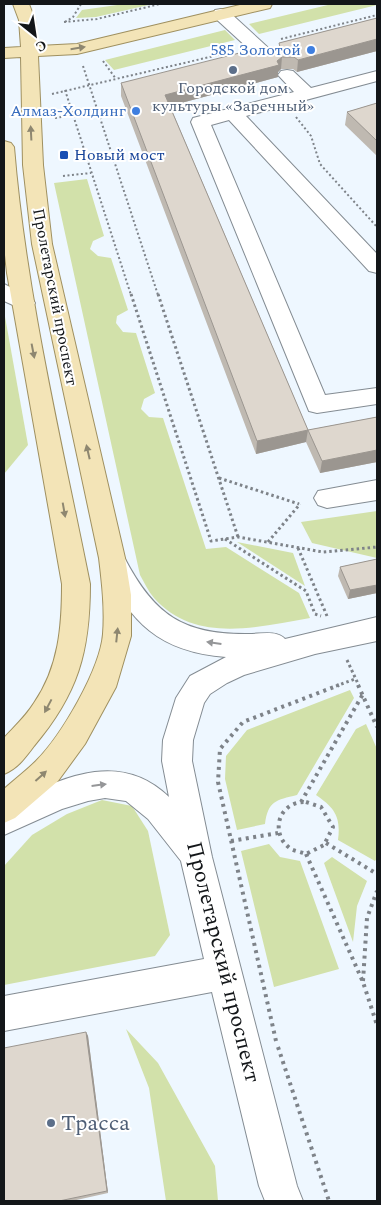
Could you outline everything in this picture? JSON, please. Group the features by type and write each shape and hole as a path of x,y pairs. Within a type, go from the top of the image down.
{"main road":[{"path":"24,12 47,32 65,36 221,9 264,4"},
{"path":"4,53 77,49 221,9"},
{"name":"Пролетарский проспект","path":"4,808 47,771 62,753 88,712 101,687 117,636 117,595 112,558 42,244 34,180 30,52 24,12"},
{"name":"Пролетарский проспект","path":"4,147 9,250 14,297 76,584 76,622 70,662 45,712 4,760"}],"street":[{"path":"221,9 269,58"},
{"path":"287,75 307,94"},
{"path":"375,79 307,94 200,122 317,405 377,396"},
{"path":"234,114 377,266"},
{"path":"327,498 377,490"},
{"path":"112,558 122,583 133,602 148,616 180,636 219,644 245,646 321,630 377,629"},
{"name":"Пролетарский проспект","path":"280,1196 196,858 177,761 178,740 190,698 200,684 237,665 321,630"},
{"path":"4,820 98,784 122,784 135,789 153,802 172,823 196,858"},
{"path":"4,1014 225,972"}],"path":[{"path":"81,4 73,17 64,22 97,18 160,4"},
{"path":"377,15 256,46 66,90 91,173 211,541 238,537 323,552 377,547"},
{"path":"101,59 116,79"},
{"path":"84,63 82,69 98,111 238,537"},
{"path":"284,100 311,136 320,164 377,227"},
{"path":"49,119 98,111"},
{"path":"63,176 91,173"},
{"path":"218,478 299,504 327,498"},
{"path":"268,542 299,504"},
{"path":"225,539 306,591 321,630"},
{"path":"298,548 326,611"},
{"path":"329,1201 277,1045 218,782 220,749 243,722 356,679 377,727"},
{"path":"301,802 363,694"},
{"path":"301,802 320,807 333,827 326,843 319,851 306,854 289,848 278,833 279,817 287,806 301,802"},
{"path":"231,841 278,833"},
{"path":"326,843 377,874"},
{"path":"306,854 363,982 377,1025"},
{"path":"363,982 367,918 377,891"}],"green space":[{"path":"124,4 153,4 96,17 76,18 82,10"},
{"path":"332,4 377,5 259,34 249,24"},
{"path":"225,30 235,40 114,70 105,60"},
{"path":"87,179 104,236 93,241 90,249 98,256 111,258 128,310 117,316 116,323 123,332 136,333 155,393 144,399 141,409 149,417 163,418 206,549 226,547 299,593 310,618 248,628 207,627 188,622 170,612 154,598 140,575 54,183"},
{"path":"4,311 28,445 4,474"},
{"path":"377,511 377,558 312,543 301,522"},
{"path":"237,542 293,553 305,586"},
{"path":"350,690 354,698 297,795 278,800 274,803 268,810 265,824 237,830 225,779 226,756 247,730"},
{"path":"366,724 377,749 377,858 375,861 338,840 339,832 335,814 328,804 316,795 356,729"},
{"path":"102,800 132,806 148,831 170,935 155,956 4,985 4,866 32,835 67,814"},
{"path":"269,844 280,857 300,861 339,969 274,987 241,851"},
{"path":"332,857 367,881 357,906 353,942 324,863"},
{"path":"126,1029 158,1063 215,1166 218,1201 166,1201 149,1088"}],"building":[{"path":"377,18 377,39 298,60 294,57 282,57 277,61 279,65 165,95 308,430 257,441 121,83 259,48 264,51 276,51 280,47 279,43"},
{"path":"377,103 377,141 347,112"},
{"path":"377,417 377,450 322,461 308,430"},
{"path":"377,559 377,585 350,590 340,567"},
{"name":"Трасса","path":"86,1032 107,1191 59,1201 4,1201 4,1048"}],"place":[{"name":"585 Золотой","path":"311,50"},
{"name":"Городской дом культуры «Заречный»","path":"233,70"},
{"name":"Алмаз-Холдинг","path":"136,111"},
{"name":"Новый мост","path":"64,155"},
{"name":"Трасса","path":"51,1123"}]}
